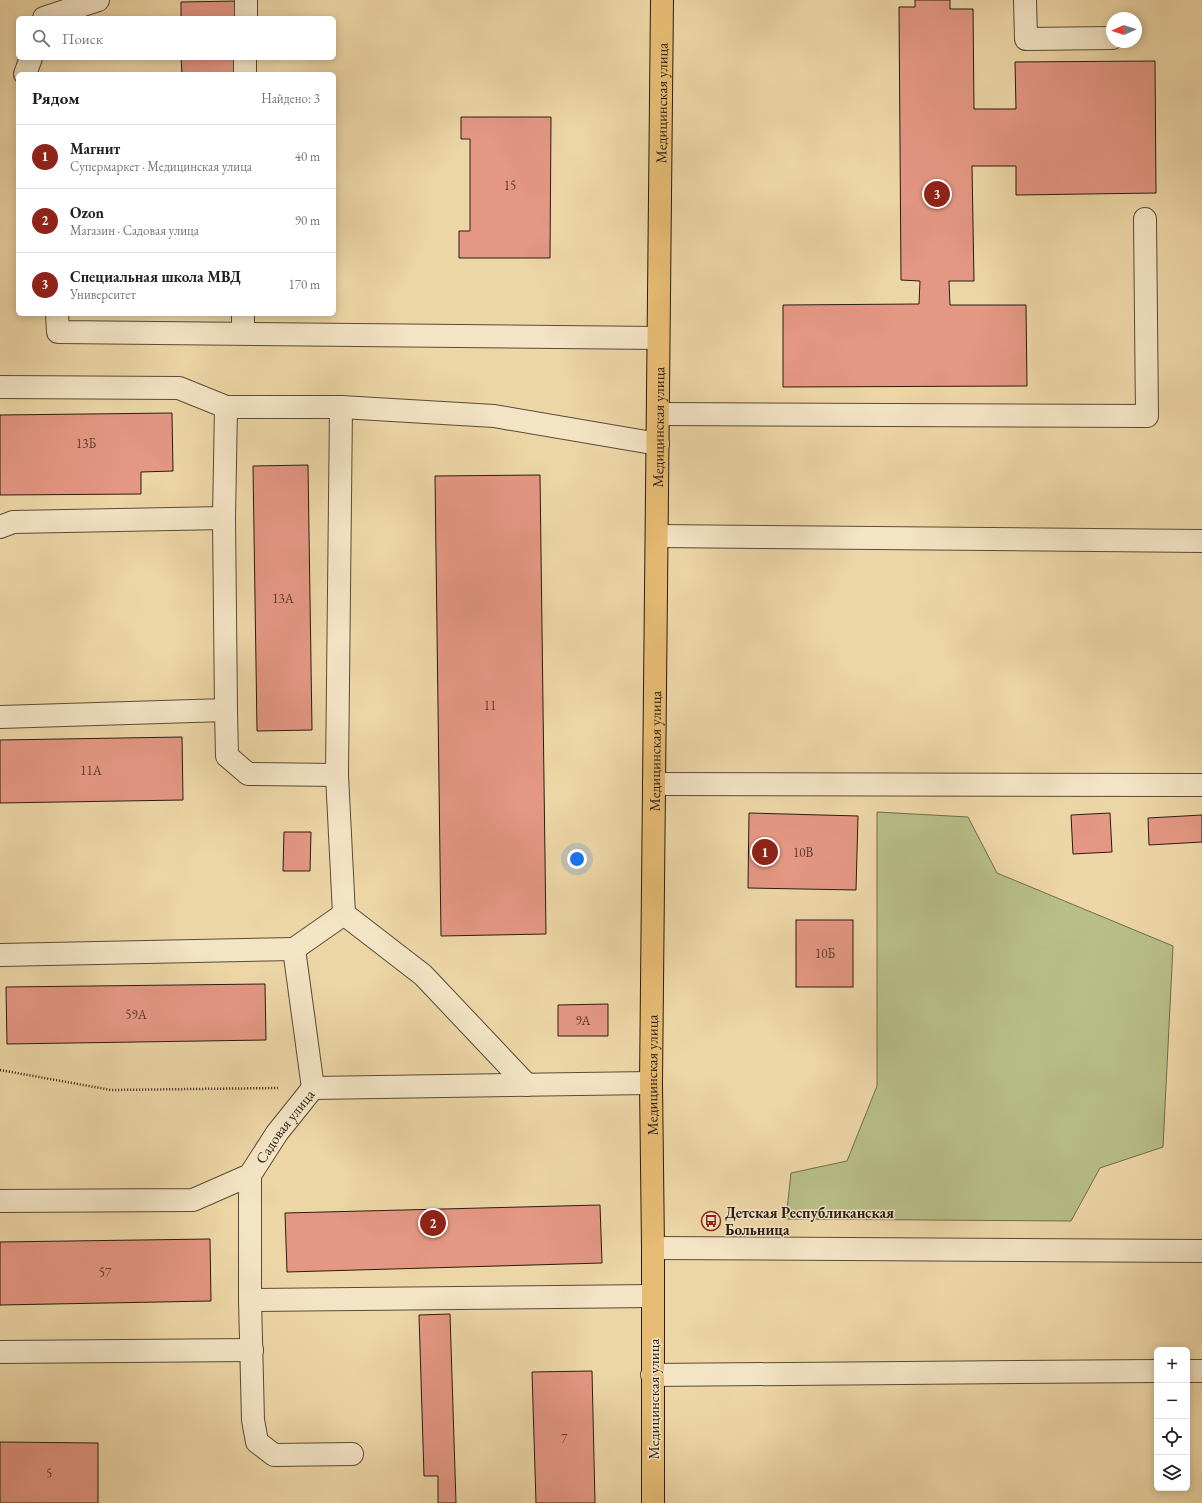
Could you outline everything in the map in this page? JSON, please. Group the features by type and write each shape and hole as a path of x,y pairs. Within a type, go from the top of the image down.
{"main road":[{"name":"Медицинская улица","path":"653,1503 652,1375 654,1248 651,1083 662,0"}],"street":[{"path":"50,16 98,0"},
{"path":"246,0 246,16"},
{"path":"1025,0 1026,39 1106,38"},
{"path":"26,72 30,60"},
{"path":"245,60 245,72"},
{"path":"658,414 1147,416 1145,219"},
{"path":"57,316 58,332 243,324 658,338"},
{"path":"0,387 179,388 226,407 341,407 494,416 658,444"},
{"path":"226,407 224,518 227,756 248,774 337,775"},
{"path":"341,407 337,775 344,914 423,975 527,1085"},
{"path":"0,527 13,522 224,518"},
{"path":"657,536 1202,541"},
{"path":"0,717 226,710"},
{"path":"654,784 1202,785"},
{"path":"0,955 294,949 344,914"},
{"path":"294,949 313,1088"},
{"name":"Садовая улица","path":"0,1201 192,1200 250,1175 277,1133 313,1088 651,1083"},
{"path":"250,1175 250,1300 253,1420 257,1442 274,1455 352,1454"},
{"path":"654,1248 1202,1251"},
{"path":"250,1300 653,1296"},
{"path":"0,1352 252,1350"},
{"path":"652,1375 1154,1371"},
{"path":"1190,1371 1202,1371"}],"path":[{"path":"0,1070 111,1090 313,1088"}],"green space":[{"path":"877,812 968,817 997,873 1173,946 1163,1147 1100,1168 1071,1221 786,1219 791,1173 847,1161 877,1086"}],"building":[{"path":"915,0 950,0 950,9 973,9 974,109 1016,109 1015,62 1155,61 1156,193 1016,195 1016,166 972,166 974,281 949,281 950,305 1026,305 1027,386 783,387 783,305 919,304 920,281 901,280 899,7 915,7"},
{"path":"239,1 239,16 181,16 181,2"},
{"path":"181,60 239,60 240,72 182,72"},
{"path":"461,117 551,117 550,258 459,258 459,231 470,231 470,139 461,139"},
{"path":"172,413 173,471 141,472 141,494 0,495 0,415"},
{"path":"308,465 312,730 257,731 253,466"},
{"path":"540,475 546,934 441,936 435,476"},
{"path":"182,737 183,800 0,803 0,740"},
{"path":"749,813 858,816 856,890 748,888"},
{"path":"1110,813 1112,852 1073,854 1071,815"},
{"path":"1202,815 1202,842 1149,845 1148,818"},
{"path":"284,832 311,832 310,871 283,871"},
{"path":"796,920 853,920 853,987 796,987"},
{"path":"265,984 266,1040 7,1044 6,987"},
{"path":"608,1004 608,1036 558,1036 558,1005"},
{"path":"600,1205 602,1263 287,1272 285,1213"},
{"path":"210,1239 211,1301 0,1305 0,1242"},
{"path":"450,1314 456,1503 438,1503 438,1476 424,1476 419,1315"},
{"path":"592,1371 595,1503 536,1503 532,1372"},
{"path":"0,1442 98,1443 98,1503 0,1503"}],"place":[{"name":"Специальная школа МВД","path":"937,194"},
{"name":"Магнит","path":"765,852"},
{"name":"Детская Республиканская Больница","path":"711,1221"},
{"name":"Ozon","path":"433,1223"}]}
